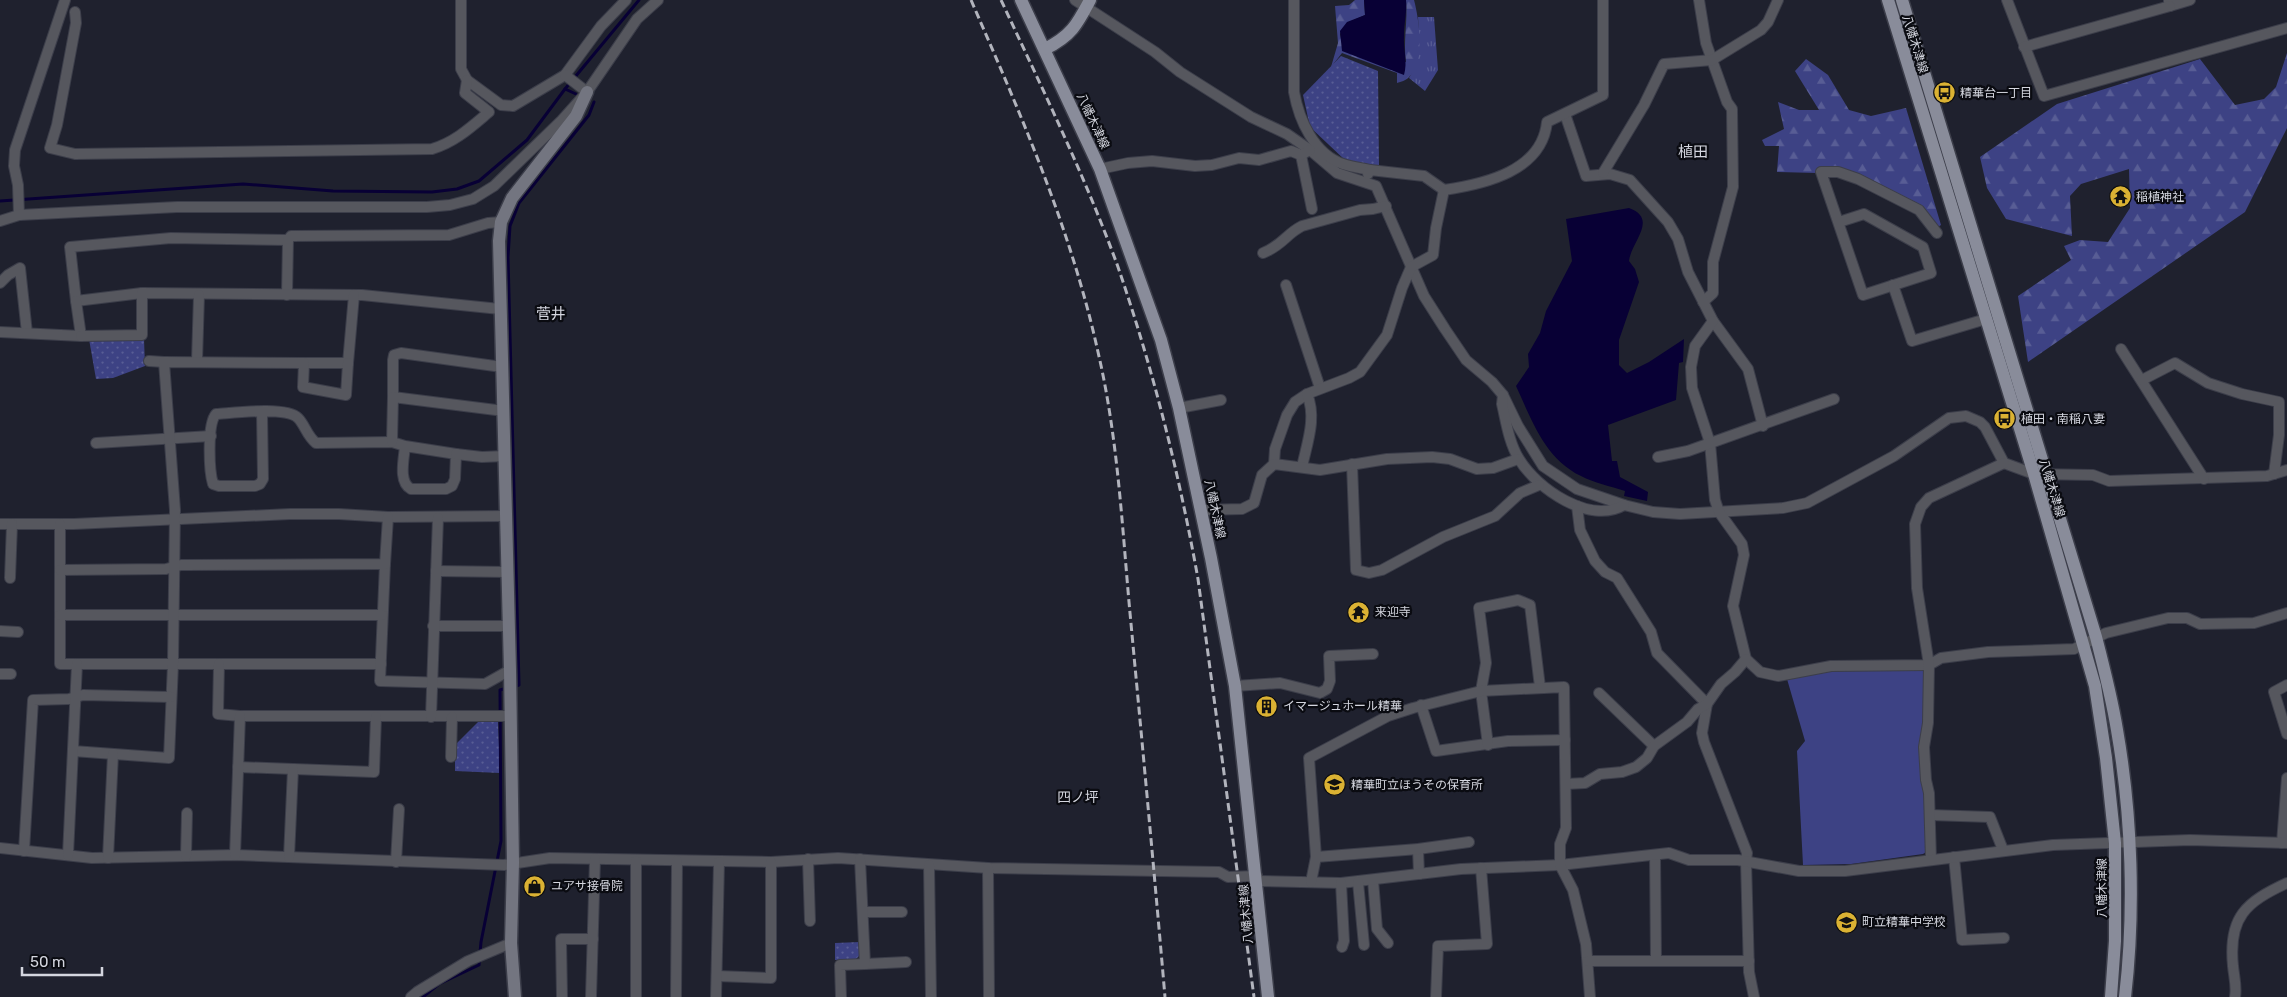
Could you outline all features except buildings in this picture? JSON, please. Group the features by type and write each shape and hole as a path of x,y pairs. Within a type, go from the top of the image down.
{"main road":[{"name":"八幡木津線","path":"1021,0 1100,169 1148,302 1179,408 1235,686 1257,878 1268,997"},
{"name":"八幡木津線","path":"1888,0 2084,643 2103,731 2115,843 2116,941 2111,997"},
{"name":"八幡木津線","path":"1902,0 2096,637 2118,730 2129,842 2129,941 2125,997"},
{"path":"1045,49 1063,40 1074,28 1088,3"}],"street":[{"path":"19,214 14,166 15,150 65,0"},
{"path":"461,0 461,69 467,80 501,106 513,106 567,77 600,26 626,0"},
{"path":"0,221 19,214 177,207 427,207 473,199 494,186 562,120 583,89 637,20 658,0"},
{"path":"1075,0 1088,3 1156,52 1180,72 1251,116 1287,134 1310,150 1337,173 1376,186 1424,296 1466,360 1492,382 1503,395 1518,426 1543,466 1577,489 1624,505 1653,512 1680,514 1774,509 1807,503 1894,456 1949,418 1966,416 1980,422 1995,444 2004,463 2034,474 2093,475 2109,481 2204,479 2274,474 2287,470"},
{"path":"1294,0 1294,92 1297,106 1307,130 1327,154 1342,164 1370,170 1424,176 1444,190 1483,182 1515,170 1535,153 1547,122 1603,95 1603,0"},
{"path":"1699,0 1706,43 1732,109 1733,187 1713,262 1713,293 1703,302"},
{"path":"1603,173 1644,106 1664,64 1712,60 1761,30 1768,22 1778,0"},
{"path":"2007,0 2044,96 2287,28"},
{"path":"2024,47 2169,3 2190,0"},
{"path":"75,12 76,23 73,41 57,126 50,148 74,154 432,149 447,145 459,138 489,112 464,93 467,80"},
{"path":"567,77 583,89"},
{"path":"515,997 510,943 513,862 509,716 510,670 499,241 501,222 512,198 576,116 583,89"},
{"path":"1565,114 1586,176 1603,173 1622,176 1630,180 1668,222 1678,239 1688,272 1713,321 1748,369 1763,426"},
{"path":"1100,169 1128,162 1152,161 1195,166 1212,165 1240,158 1259,160 1290,151 1300,155 1310,150"},
{"path":"1300,155 1312,209"},
{"path":"1366,182 1370,170"},
{"path":"1839,222 1864,214 1923,247 1931,273 1863,295 1821,172 1838,172 1858,179 1919,210 1937,233"},
{"path":"1201,510 1242,509 1254,503 1262,475 1274,464 1275,449 1286,415 1295,402 1320,388 1350,378 1360,372 1382,344 1411,267 1433,255 1436,228 1444,190"},
{"path":"1263,254 1277,248 1293,230 1302,226 1360,210 1386,206"},
{"path":"287,295 288,240 291,236 449,235 488,223 501,222"},
{"path":"81,336 70,247 163,239 288,240"},
{"path":"0,284 8,275 20,268 27,333"},
{"path":"1286,285 1320,388"},
{"path":"1893,285 1912,340 1986,319"},
{"path":"76,302 142,293 354,295 500,310"},
{"path":"0,332 81,336 142,335 142,293"},
{"path":"198,361 199,295"},
{"path":"304,363 303,388 346,395 354,295"},
{"path":"1713,321 1695,346 1691,377 1694,398 1710,442 1715,500 1719,512 1742,544 1744,555 1733,606 1746,659 1760,672 1778,676 1831,666 1929,665 1941,658 1988,652 2074,649 2106,632 2168,618 2187,618 2200,624 2254,623 2287,613"},
{"path":"2121,349 2204,479"},
{"path":"392,442 394,355 401,353 502,367"},
{"path":"149,362 348,363"},
{"path":"74,751 169,758 173,664 174,519 164,362"},
{"path":"2142,380 2175,363 2208,383 2242,394 2283,401 2274,474"},
{"path":"1302,467 1312,418 1311,404 1307,394"},
{"path":"1503,395 1502,404 1518,459 1539,485 1577,506 1594,511 1616,510 1624,505"},
{"path":"393,397 504,411"},
{"path":"1658,457 1688,451 1710,442 1763,426 1834,399"},
{"path":"1179,408 1221,400"},
{"path":"262,412 263,479 260,484 246,486 212,484 211,436 212,419 216,414 262,412 292,414 298,418 310,438 316,443 392,442 404,446 456,454 482,457 505,456"},
{"path":"96,443 169,437 211,436"},
{"path":"404,446 404,480 406,487 412,489 446,489 452,486 455,479 456,454"},
{"path":"1274,464 1320,470 1387,459 1432,457 1450,459 1477,469 1493,468 1518,459"},
{"path":"1931,860 1930,815 1924,747 1928,723 1929,665 1917,588 1915,524 1921,507 1929,498 2004,463"},
{"path":"1352,464 1356,570 1369,573 1382,570 1443,537 1495,516 1520,493 1539,485"},
{"path":"1577,506 1580,530 1595,561 1605,572 1616,578 1651,632 1657,653 1707,704"},
{"path":"0,524 60,524 290,514 438,518 507,516"},
{"path":"388,517 380,681 485,684 510,670"},
{"path":"431,717 438,518"},
{"path":"10,578 12,524"},
{"path":"60,524 60,664 381,664"},
{"path":"60,570 174,568 181,565 385,564"},
{"path":"436,571 508,572"},
{"path":"1488,745 1481,691 1486,663 1478,608 1518,600 1530,605 1540,687"},
{"path":"60,615 382,615"},
{"path":"433,626 509,626"},
{"path":"0,631 18,632"},
{"path":"1235,686 1280,683 1320,693 1327,690 1330,681 1329,656 1373,654"},
{"path":"1746,659 1721,684 1707,704 1702,733 1747,853 1749,961 1754,997"},
{"path":"68,855 77,664"},
{"path":"219,664 218,714 240,716 376,717 509,716"},
{"path":"0,674 11,674"},
{"path":"2287,685 2274,692 2287,734"},
{"path":"1312,882 1316,857 1309,758 1388,716 1421,705 1481,691 1564,687 1566,828 1560,844 1560,865 1573,890 1588,961 1590,997"},
{"path":"1598,693 1654,746"},
{"path":"24,851 33,700 83,695 171,697"},
{"path":"1566,784 1585,783 1600,774 1630,770 1647,758 1654,746 1687,722 1698,709 1707,704"},
{"path":"1421,705 1436,751 1508,741 1565,740"},
{"path":"235,855 240,716"},
{"path":"238,767 374,772 376,717"},
{"path":"451,757 452,717"},
{"path":"108,858 113,754"},
{"path":"289,857 294,769"},
{"path":"0,848 108,858 235,855 396,862 447,861 504,865 513,862 550,858 677,862 771,862 808,859 860,859 988,868 1219,872 1228,877 1341,883 1481,868 1560,865 1669,853 1689,860 1746,861 1799,871 1822,872 1845,871 2053,845 2190,840 2285,843 2287,778"},
{"path":"396,862 399,809"},
{"path":"186,856 187,813"},
{"path":"1930,815 1990,817 2004,850"},
{"path":"1316,857 1418,849 1469,842"},
{"path":"1418,849 1419,874"},
{"path":"1655,855 1656,961"},
{"path":"1954,857 1962,940 2004,938"},
{"path":"592,997 595,859"},
{"path":"808,859 810,921"},
{"path":"860,859 865,964"},
{"path":"636,861 636,997"},
{"path":"676,997 677,862"},
{"path":"716,997 719,862"},
{"path":"717,976 771,978 771,862"},
{"path":"929,865 931,997"},
{"path":"988,868 989,997"},
{"path":"1436,997 1438,946 1487,944 1481,868"},
{"path":"1373,880 1377,929 1388,943"},
{"path":"1358,882 1364,946"},
{"path":"1341,883 1344,942 1342,947"},
{"path":"2235,997 2237,990 2233,964 2236,926 2246,907 2260,895 2287,883"},
{"path":"863,912 902,912"},
{"path":"562,997 560,939 593,939"},
{"path":"412,997 417,992 468,961 510,943"},
{"path":"1588,961 1749,961"},
{"path":"842,997 840,965 906,962"}],"green space":[{"path":"1355,0 1364,0 1365,15 1347,23 1340,34 1343,48 1406,62 1406,0 1414,0 1420,41 1417,63 1414,71 1408,78 1397,83 1397,73 1342,53 1331,67 1338,43 1335,6 1349,5"},
{"path":"1418,17 1434,17 1438,70 1425,91 1409,78 1416,64 1419,41"},
{"path":"2287,53 2287,128 2245,212 2028,362 2018,296 2071,260 2064,246 2080,240 2108,242 2130,208 2129,169 2081,184 2070,196 2072,236 2006,219 1987,188 1980,157 2057,104 2200,59 2235,105 2264,99 2276,87"},
{"path":"1341,56 1378,71 1379,166 1374,167 1346,161 1310,127 1303,95"},
{"path":"1806,59 1828,75 1849,110 1871,116 1906,108 1941,225 1935,229 1928,215 1852,177 1817,173 1777,172 1779,146 1765,146 1762,140 1784,129 1778,102 1799,110 1819,110 1795,71"},
{"path":"89,339 144,339 145,366 113,378 96,379"},
{"path":"1832,671 1924,671 1923,723 1920,747 1921,782 1925,794 1926,852 1923,854 1851,864 1803,865 1797,751 1805,741 1787,679"},
{"path":"478,722 498,722 500,773 455,771 455,745"},
{"path":"860,942 861,954 856,959 835,960 835,943"}],"shaded area":[{"path":"1364,0 1406,0 1404,40 1406,65 1404,75 1342,51 1340,31 1347,22 1365,15"},
{"path":"1629,208 1638,213 1642,218 1643,225 1629,261 1635,269 1639,282 1619,340 1619,365 1627,373 1649,362 1684,339 1683,362 1679,363 1676,400 1608,425 1612,461 1617,461 1620,477 1648,492 1647,501 1624,496 1625,491 1586,478 1557,459 1548,449 1534,425 1516,386 1529,367 1528,354 1540,333 1546,311 1572,261 1566,219"}],"waterway":[{"path":"0,201 243,184 333,191 432,192 457,189 479,181 527,140 565,89 639,0"},
{"path":"565,89 576,94"},
{"path":"513,687 519,685 508,257 510,226 519,203 589,115 594,102"},
{"path":"423,997 439,984 479,965 481,942 501,841 500,690 507,688"}],"railway":[{"path":"971,0 1026,129 1059,217 1087,306 1105,384 1115,449 1165,997"},
{"path":"1001,0 1092,199 1131,305 1164,421 1198,579 1254,997"}],"place":[{"name":"精華台一丁目","path":"1944,93"},
{"name":"稲植神社","path":"2120,197"},
{"name":"植田・南稲八妻","path":"2005,419"},
{"name":"来迎寺","path":"1359,612"},
{"name":"イマージュホール精華","path":"1267,706"},
{"name":"精華町立ほうその保育所","path":"1335,785"},
{"name":"ユアサ接骨院","path":"535,886"},
{"name":"町立精華中学校","path":"1846,922"}],"district":[{"name":"植田","path":"1693,152"},
{"name":"菅井","path":"551,314"},
{"name":"四ノ坪","path":"1078,797"}]}
